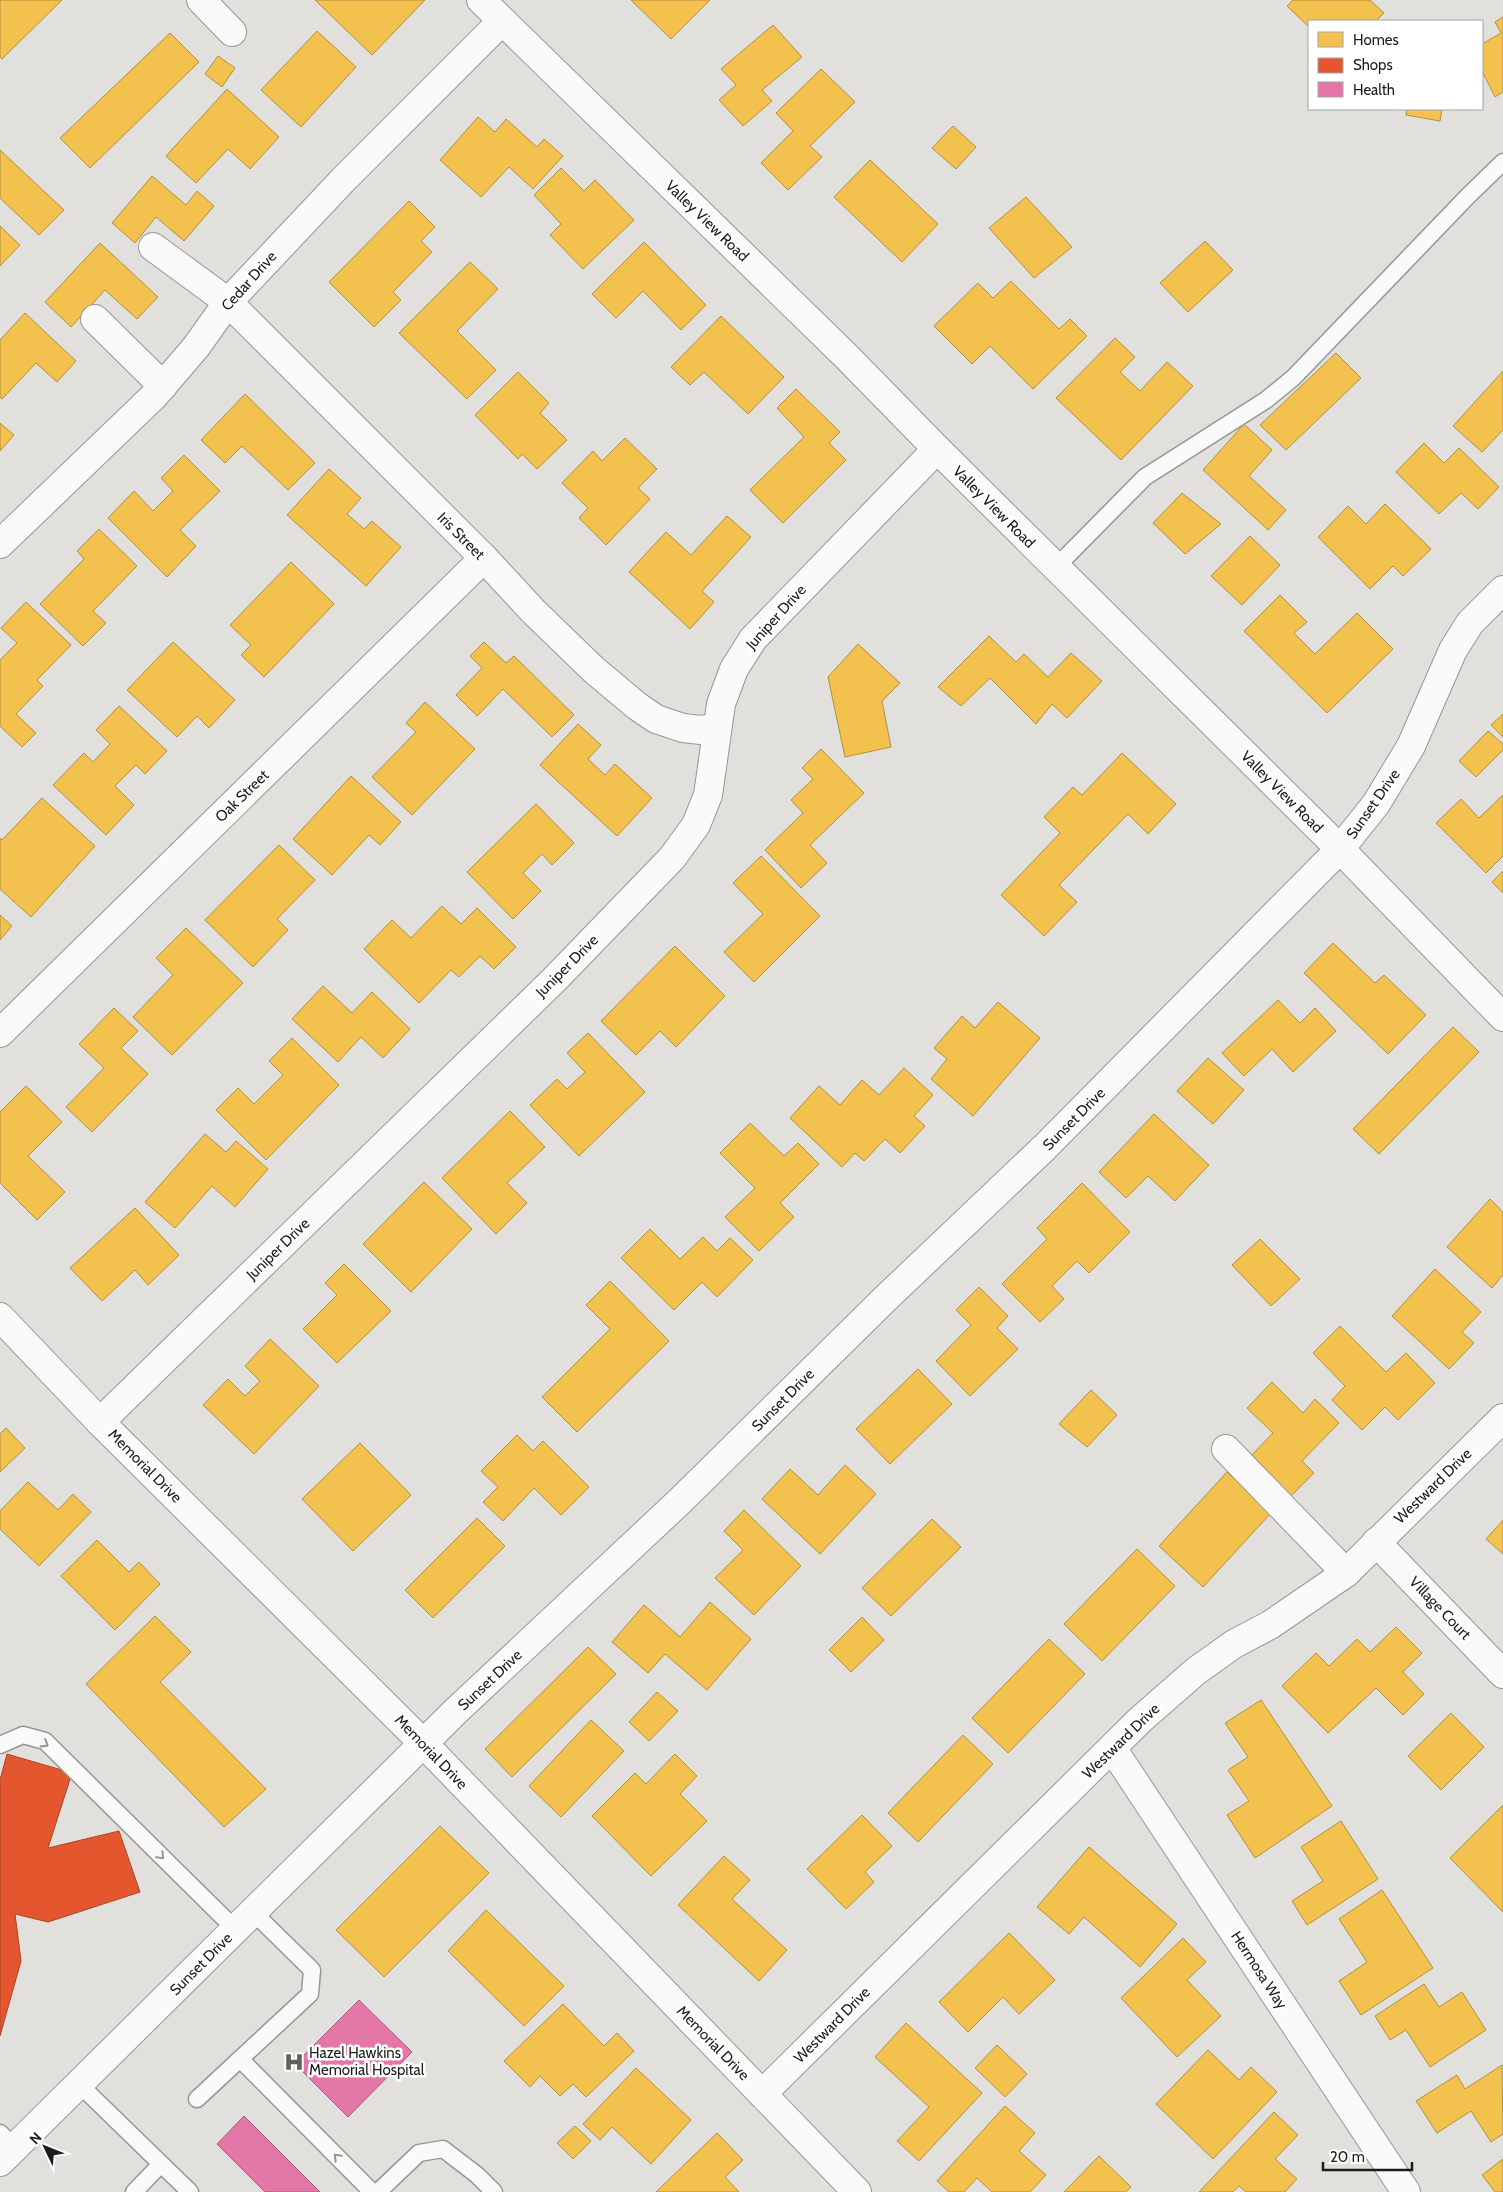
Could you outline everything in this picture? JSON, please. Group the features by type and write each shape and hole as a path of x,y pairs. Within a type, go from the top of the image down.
{"street":[{"path":"201,0 232,32"},
{"name":"Valley View Road","path":"481,0 846,356 1055,568 1340,849 1503,1018"},
{"name":"Cedar Drive","path":"0,544 163,386 196,347 228,302 343,180 502,21"},
{"name":"Iris Street","path":"153,247 228,302 594,670 637,706 656,719 682,728 701,730 716,728"},
{"path":"95,318 163,386"},
{"name":"Juniper Drive","path":"100,1422 554,980 672,858 696,825 708,795 716,728 721,704 734,669 753,639 937,449"},
{"name":"Oak Street","path":"0,1033 484,558"},
{"name":"Sunset Drive","path":"5,2148 80,2084 458,1710 679,1502 886,1298 1045,1147 1340,849 1376,804 1411,746 1453,650 1470,623 1503,590"},
{"name":"Memorial Drive","path":"0,1317 100,1422 424,1744 857,2192"},
{"name":"Westward Drive","path":"762,2094 1112,1748 1196,1671 1234,1644 1276,1620 1346,1573 1503,1418"},
{"path":"1226,1449 1346,1573"},
{"name":"Village Court","path":"1376,1542 1503,1674"},
{"name":"Hermosa Way","path":"1112,1748 1406,2192"}],"lane":[{"path":"1055,568 1145,477 1266,400 1293,378 1503,162"},
{"path":"0,1745 23,1735 45,1741 244,1921 312,1970 310,1994 197,2099"},
{"path":"240,2059 372,2192"},
{"path":"80,2084 190,2192"},
{"path":"378,2192 419,2153 443,2148 477,2175 494,2192"},
{"path":"134,2192 162,2164"}],"building: Homes":[{"path":"0,0 62,0 2,59 0,57"},
{"path":"315,0 425,0 372,55"},
{"path":"631,0 710,0 671,39"},
{"path":"1293,0 1370,0 1384,13 1377,20 1308,20 1308,26 1287,6"},
{"path":"1503,17 1503,92 1495,97 1483,73 1483,43 1501,33 1495,22"},
{"path":"773,25 802,57 762,90 772,101 743,126 719,100 736,85 721,69"},
{"path":"317,31 356,67 301,127 261,90"},
{"path":"170,33 199,62 90,168 60,138"},
{"path":"218,56 235,68 222,87 205,74"},
{"path":"821,69 855,102 810,146 822,157 788,190 761,163 793,131 776,113"},
{"path":"227,89 279,137 250,169 228,149 196,183 166,156"},
{"path":"1407,110 1442,110 1440,121 1406,115"},
{"path":"478,117 495,132 506,119 537,147 544,139 563,156 533,189 509,167 481,197 440,160"},
{"path":"953,126 976,147 956,169 932,148"},
{"path":"0,150 64,210 39,235 0,198"},
{"path":"870,160 938,224 902,262 834,197"},
{"path":"561,168 584,191 595,180 634,220 583,269 550,235 561,224 534,195"},
{"path":"152,176 186,205 197,191 214,206 184,241 156,217 135,243 112,223"},
{"path":"1026,197 1072,247 1034,278 989,228"},
{"path":"409,201 435,227 421,241 432,252 393,292 401,300 374,327 329,282"},
{"path":"0,226 20,245 0,266"},
{"path":"1205,241 1233,270 1188,312 1160,283"},
{"path":"644,242 706,305 681,330 643,291 616,318 592,294"},
{"path":"100,243 158,297 137,319 105,290 71,327 45,302"},
{"path":"470,262 498,289 457,331 496,370 467,399 399,333"},
{"path":"1011,281 1059,329 1070,319 1087,336 1033,389 990,346 972,364 934,326 978,283 993,298"},
{"path":"25,313 76,361 57,382 36,363 2,399 0,397 0,340"},
{"path":"721,316 784,377 748,414 704,372 690,385 671,367"},
{"path":"1115,338 1135,357 1120,372 1140,391 1167,362 1193,386 1121,460 1056,398"},
{"path":"1336,353 1361,378 1286,450 1260,425"},
{"path":"1503,371 1503,430 1482,452 1453,426"},
{"path":"518,372 549,403 540,413 567,440 537,469 522,454 518,459 475,415"},
{"path":"796,389 840,432 829,443 846,460 783,523 750,490 804,437 777,408"},
{"path":"245,394 315,463 288,490 242,446 225,463 201,440"},
{"path":"0,423 14,435 0,451"},
{"path":"1244,424 1272,450 1249,476 1286,510 1268,530 1203,470"},
{"path":"625,438 657,469 638,488 650,499 606,545 579,518 588,508 562,483 593,451 602,461"},
{"path":"1424,443 1444,463 1459,448 1499,487 1478,509 1461,493 1439,514 1396,472"},
{"path":"184,455 220,491 180,530 196,546 167,577 108,518 134,491 153,511 173,491 161,478"},
{"path":"329,469 361,498 347,514 364,529 372,521 401,547 366,586 287,515"},
{"path":"1182,493 1221,524 1185,554 1153,523"},
{"path":"1385,504 1431,549 1403,576 1393,566 1370,589 1318,537 1348,506 1366,524"},
{"path":"727,516 751,537 702,591 714,602 690,629 629,572 666,532 691,555"},
{"path":"99,529 137,566 93,611 106,623 83,646 40,604 84,559 77,551"},
{"path":"1250,536 1280,565 1242,605 1211,576"},
{"path":"291,562 334,604 264,677 241,655 251,645 230,625"},
{"path":"1280,595 1307,622 1294,633 1315,654 1357,613 1393,649 1327,713 1244,631"},
{"path":"26,602 71,645 37,680 43,686 16,714 36,733 22,747 0,726 0,660 17,643 1,628"},
{"path":"989,636 1016,662 1024,654 1048,677 1071,653 1102,681 1067,718 1052,704 1036,724 990,678 961,706 938,687"},
{"path":"173,642 235,700 209,728 197,716 177,737 127,690"},
{"path":"484,642 506,663 514,656 574,715 552,737 503,689 477,716 456,695 482,668 470,656"},
{"path":"858,644 900,683 882,701 891,747 845,757 828,677"},
{"path":"425,702 475,749 412,815 372,777 416,732 406,723"},
{"path":"119,706 167,751 145,774 136,765 115,786 134,805 106,835 53,785 84,753 93,762 110,744 96,730"},
{"path":"1503,714 1503,737 1491,725"},
{"path":"578,724 601,745 588,759 605,775 615,764 652,798 617,836 540,765"},
{"path":"1488,731 1503,744 1503,750 1476,777 1459,761"},
{"path":"821,749 864,793 810,845 827,863 801,888 765,850 803,813 791,800 813,779 802,768"},
{"path":"1122,753 1176,804 1148,834 1128,814 1059,885 1077,902 1044,936 1001,895 1060,833 1044,817 1073,787 1082,795"},
{"path":"351,776 401,822 380,845 369,835 332,875 293,839"},
{"path":"1503,795 1503,856 1486,873 1436,823 1461,799 1479,818"},
{"path":"42,798 95,846 31,917 0,889 0,838 2,840"},
{"path":"536,804 574,843 552,865 542,854 523,873 541,891 513,919 467,872"},
{"path":"279,845 315,880 277,919 288,930 253,967 205,920"},
{"path":"761,856 820,916 754,982 724,952 763,914 733,883"},
{"path":"1503,871 1503,893 1492,882"},
{"path":"442,906 461,924 477,908 516,947 494,969 480,956 459,977 451,970 419,1003 364,949 392,920 411,938"},
{"path":"0,915 12,926 0,940"},
{"path":"186,928 243,983 172,1055 133,1017 173,975 156,958"},
{"path":"1333,943 1375,983 1384,975 1426,1015 1388,1054 1304,973"},
{"path":"675,946 725,996 676,1047 660,1031 636,1055 601,1021"},
{"path":"323,986 352,1013 372,992 410,1029 383,1058 361,1037 338,1062 292,1019"},
{"path":"1278,1000 1300,1023 1315,1008 1336,1031 1293,1072 1272,1049 1244,1076 1222,1053"},
{"path":"998,1002 1040,1038 973,1116 931,1079 947,1059 934,1048 962,1016 975,1028"},
{"path":"114,1008 138,1031 121,1048 148,1074 92,1132 66,1107 104,1068 79,1044"},
{"path":"1453,1027 1479,1052 1379,1154 1353,1129"},
{"path":"588,1033 645,1092 579,1156 530,1105 557,1079 567,1089 585,1072 567,1053"},
{"path":"292,1038 339,1085 266,1160 216,1110 238,1088 254,1104 283,1075 269,1061"},
{"path":"1208,1058 1244,1090 1213,1124 1177,1091"},
{"path":"904,1068 933,1095 914,1116 925,1126 900,1153 885,1139 864,1161 855,1153 842,1167 790,1118 819,1086 840,1105 862,1080 879,1095"},
{"path":"26,1086 62,1122 28,1156 65,1192 37,1220 0,1183 0,1112"},
{"path":"510,1111 545,1147 507,1183 527,1203 496,1234 442,1178"},
{"path":"1154,1114 1209,1165 1175,1201 1148,1176 1126,1198 1099,1172"},
{"path":"750,1123 784,1156 798,1143 819,1164 780,1203 794,1217 759,1251 725,1217 755,1188 720,1153"},
{"path":"205,1134 226,1152 236,1141 268,1169 235,1207 212,1186 175,1228 145,1202"},
{"path":"424,1182 472,1229 411,1292 363,1244"},
{"path":"1082,1183 1130,1232 1089,1273 1077,1261 1052,1286 1064,1299 1040,1322 1002,1284 1047,1239 1037,1228"},
{"path":"1490,1199 1503,1212 1503,1275 1492,1288 1447,1247"},
{"path":"135,1208 179,1255 148,1285 135,1270 102,1301 70,1268"},
{"path":"650,1229 680,1259 703,1237 717,1251 730,1238 753,1260 717,1297 702,1282 674,1310 621,1258"},
{"path":"1260,1239 1300,1279 1271,1306 1232,1265"},
{"path":"344,1264 391,1311 337,1363 303,1329 337,1295 325,1283"},
{"path":"1435,1269 1481,1312 1462,1332 1474,1343 1449,1369 1392,1316"},
{"path":"610,1281 669,1341 577,1432 542,1397 610,1329 586,1305"},
{"path":"979,1287 1008,1316 997,1328 1018,1349 970,1396 936,1361 971,1325 956,1310"},
{"path":"1340,1326 1386,1372 1406,1353 1435,1383 1398,1420 1385,1407 1362,1430 1332,1400 1345,1386 1313,1353"},
{"path":"270,1339 319,1386 254,1454 203,1405 228,1379 245,1396 260,1381 245,1366"},
{"path":"918,1369 952,1404 890,1464 856,1429"},
{"path":"1272,1382 1303,1413 1315,1399 1339,1423 1302,1461 1314,1473 1288,1499 1247,1460 1273,1433 1247,1408"},
{"path":"1091,1390 1117,1415 1087,1447 1059,1424"},
{"path":"6,1428 25,1448 0,1472 0,1434"},
{"path":"517,1435 533,1451 543,1441 589,1487 561,1515 534,1488 503,1521 483,1502 498,1487 481,1471"},
{"path":"360,1443 411,1495 353,1551 302,1499"},
{"path":"845,1465 876,1494 820,1554 762,1499 790,1469 818,1495"},
{"path":"1227,1472 1272,1512 1203,1587 1159,1546"},
{"path":"28,1482 58,1510 73,1494 91,1512 39,1566 0,1529 0,1511"},
{"path":"744,1510 801,1566 754,1615 715,1578 743,1550 724,1531"},
{"path":"477,1518 505,1546 433,1618 405,1590"},
{"path":"932,1519 961,1547 891,1616 862,1588"},
{"path":"1503,1520 1503,1554 1486,1539"},
{"path":"97,1540 129,1572 139,1562 160,1584 115,1630 61,1576"},
{"path":"1137,1549 1175,1586 1102,1661 1064,1624"},
{"path":"710,1602 751,1639 707,1690 665,1654 648,1673 612,1642 644,1605 680,1637"},
{"path":"155,1616 191,1652 160,1682 266,1789 224,1827 86,1684"},
{"path":"862,1617 884,1640 851,1672 829,1650"},
{"path":"1396,1627 1422,1653 1403,1672 1424,1694 1403,1715 1376,1688 1328,1733 1282,1686 1316,1653 1329,1666 1357,1639 1370,1652"},
{"path":"1049,1639 1085,1674 1008,1753 972,1718"},
{"path":"588,1647 616,1674 512,1777 485,1749"},
{"path":"657,1692 678,1711 649,1741 629,1722"},
{"path":"1261,1700 1332,1806 1255,1858 1227,1815 1249,1801 1228,1770 1248,1757 1225,1723"},
{"path":"1451,1713 1484,1747 1441,1790 1408,1756"},
{"path":"591,1720 624,1751 561,1817 529,1786"},
{"path":"963,1735 993,1764 918,1842 888,1813"},
{"path":"675,1754 697,1776 680,1794 707,1821 651,1876 592,1816 635,1773 646,1784"},
{"path":"1503,1805 1503,1912 1450,1858"},
{"path":"862,1815 892,1846 865,1872 874,1882 846,1909 807,1869"},
{"path":"1341,1821 1378,1879 1307,1925 1292,1901 1323,1881 1301,1847"},
{"path":"440,1826 489,1873 384,1977 336,1930"},
{"path":"1089,1847 1177,1924 1140,1967 1084,1917 1069,1934 1037,1907"},
{"path":"724,1856 750,1880 732,1899 787,1950 759,1981 678,1905"},
{"path":"1382,1890 1433,1968 1361,2015 1339,1981 1367,1962 1339,1919"},
{"path":"486,1910 564,1986 524,2026 448,1951"},
{"path":"1009,1933 1055,1980 1019,2014 1003,1997 968,2032 939,2002"},
{"path":"1183,1938 1206,1962 1187,1980 1221,2016 1177,2057 1121,1998"},
{"path":"1424,1984 1439,2007 1462,1992 1486,2030 1430,2067 1406,2030 1390,2040 1375,2016"},
{"path":"563,2004 604,2046 617,2033 634,2051 586,2097 573,2084 560,2096 540,2076 530,2087 504,2061"},
{"path":"906,2023 982,2093 919,2161 897,2141 929,2107 875,2057"},
{"path":"997,2045 1027,2074 1005,2097 975,2068"},
{"path":"1208,2050 1239,2080 1251,2067 1277,2092 1213,2159 1156,2104"},
{"path":"1502,2065 1503,2134 1491,2142 1471,2111 1437,2133 1416,2101 1457,2075 1465,2089"},
{"path":"636,2068 691,2120 651,2164 612,2127 600,2140 583,2124"},
{"path":"1005,2106 1035,2133 1019,2151 1046,2175 1030,2192 992,2192 977,2178 964,2192 949,2192 937,2181"},
{"path":"1274,2112 1298,2135 1275,2159 1297,2179 1285,2192 1246,2192 1239,2186 1233,2192 1199,2192"},
{"path":"575,2126 591,2141 573,2159 557,2143"},
{"path":"717,2133 743,2160 725,2177 739,2192 656,2192"},
{"path":"1099,2156 1131,2187 1126,2192 1064,2192"},
{"path":"1503,2159 1503,2192 1495,2192 1482,2175"}],"building: Shops":[{"path":"7,1754 72,1773 48,1848 119,1831 140,1892 48,1922 15,1914 21,1961 0,2036 0,1780"}],"building: Health":[{"path":"359,2000 412,2052 348,2117 295,2064"},
{"path":"244,2116 320,2192 265,2192 217,2144"}],"place":[{"name":"Hazel Hawkins Memorial Hospital","path":"294,2062"}]}
